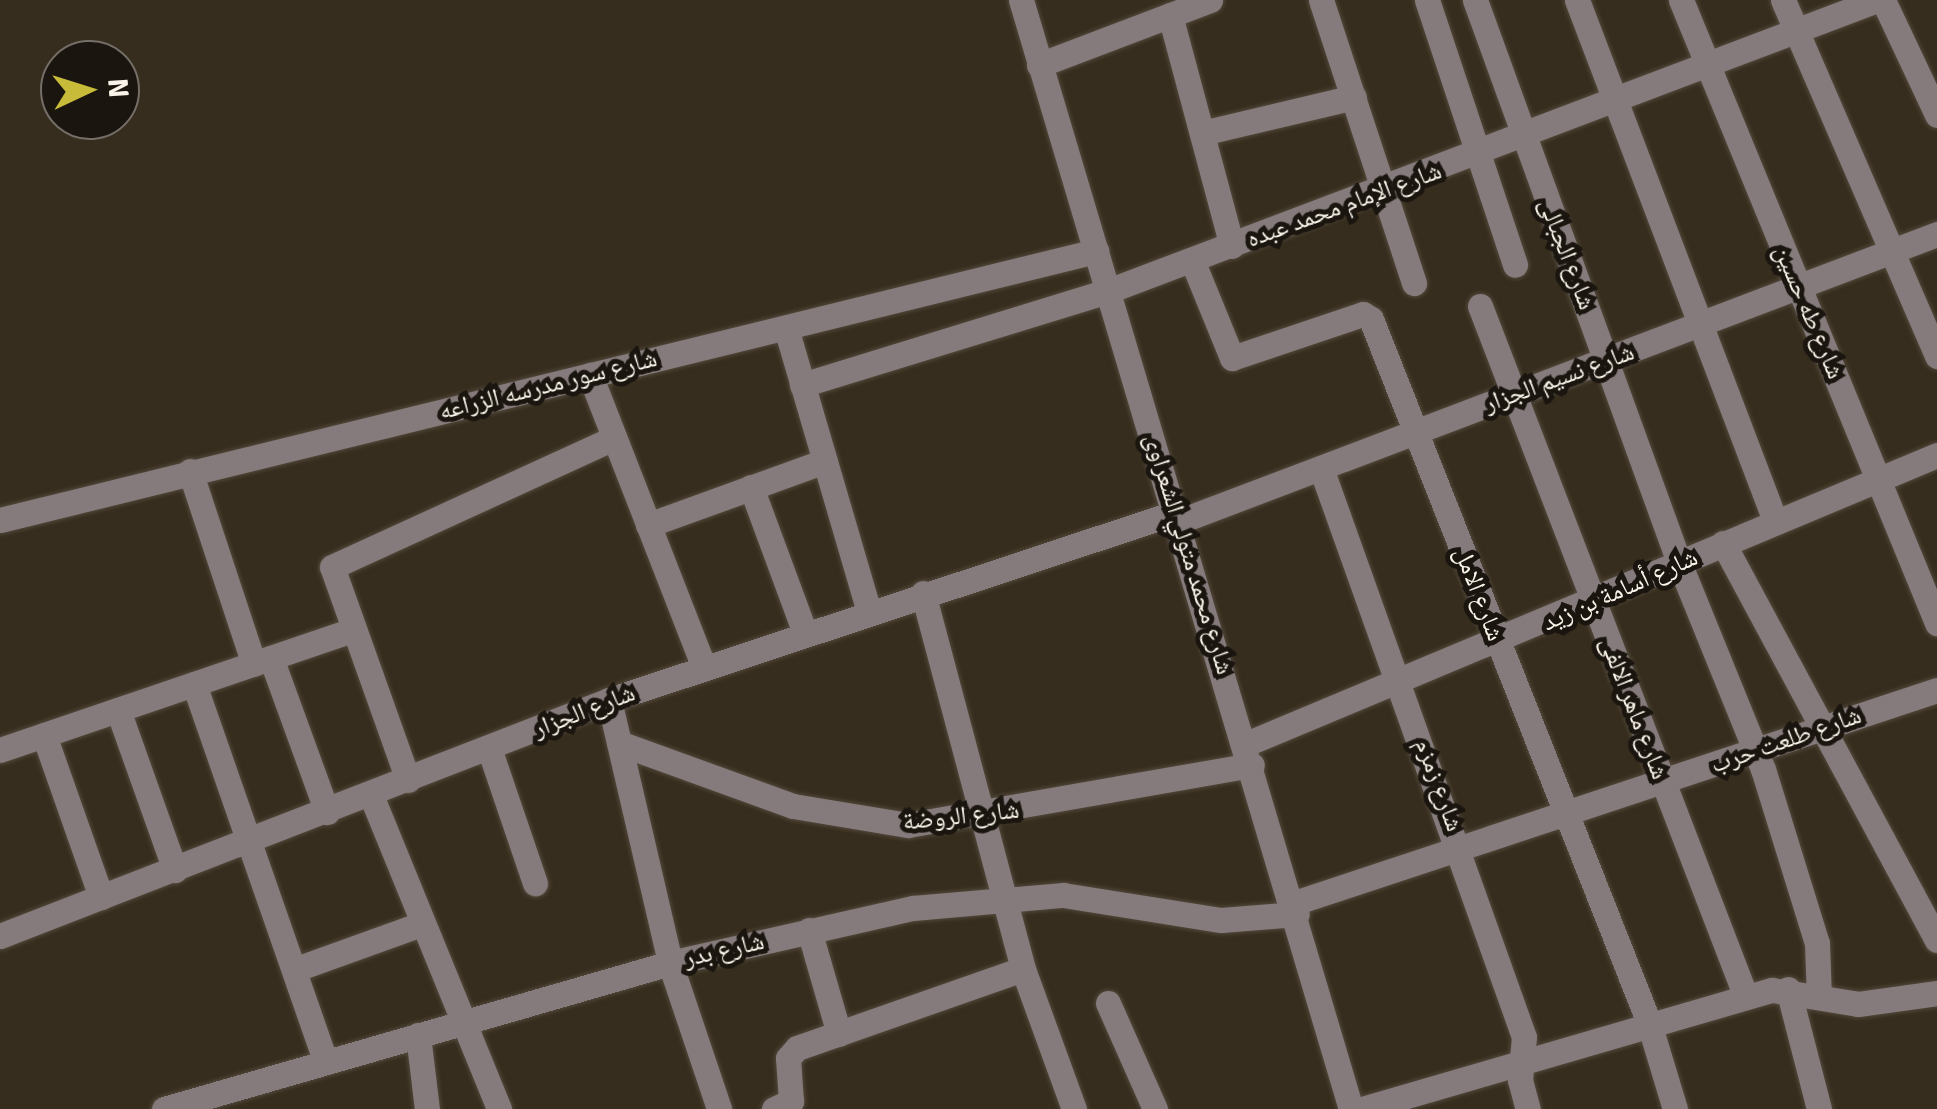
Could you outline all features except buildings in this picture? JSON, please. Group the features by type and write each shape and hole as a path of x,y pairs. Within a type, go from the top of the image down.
{"street":[{"name":"شارع محمد متولي الشعراوى","path":"1020,0 1296,909 1351,1109"},
{"path":"1039,65 1210,0"},
{"path":"1321,0 1414,283"},
{"path":"1426,0 1515,266"},
{"name":"شارع الجبالى","path":"1476,0 1523,139 1680,564 1756,750 1817,943 1819,997"},
{"path":"1577,0 1613,104 1774,518"},
{"name":"شارع طه حسين","path":"1681,0 1937,624"},
{"path":"1783,0 1937,356"},
{"path":"1880,0 1937,115"},
{"name":"شارع الإمام محمد عبده","path":"802,384 1108,291 1478,156 1880,0"},
{"path":"1170,16 1232,246"},
{"path":"1202,132 1354,97"},
{"name":"شارع نسيم الجزار","path":"1178,517 1321,468 1937,234"},
{"name":"شارع سور مدرسه الزراعه","path":"0,520 1096,251"},
{"name":"شارع الامل","path":"1192,260 1232,358 1369,316 1649,1023 1675,1109"},
{"name":"شارع ماهر الالفى","path":"1480,306 1746,997"},
{"path":"786,328 869,611"},
{"path":"590,375 704,668"},
{"path":"408,780 353,630 335,562 614,438"},
{"name":"شارع أسامة بن زيد","path":"1249,754 1402,682 1594,604 1774,518 1937,454"},
{"path":"648,525 825,461"},
{"name":"شارع زمزم","path":"1321,468 1463,850 1524,1037 1521,1063 1528,1109"},
{"path":"190,471 262,661 327,812"},
{"path":"752,487 805,633"},
{"name":"شارع الجزار","path":"0,936 609,700 923,593 1178,517"},
{"path":"1723,544 1820,728 1927,898 1937,940"},
{"path":"923,593 986,817 1023,969 1074,1109"},
{"path":"0,750 353,630"},
{"path":"194,684 299,968 326,1062"},
{"name":"شارع طلعت حرب","path":"1296,909 1937,690"},
{"path":"609,700 670,963 719,1109"},
{"path":"118,710 175,870"},
{"path":"44,735 102,897"},
{"name":"شارع الروضة","path":"619,743 830,816 908,825 986,817 1249,754"},
{"path":"489,748 535,883"},
{"path":"370,795 498,1109"},
{"name":"شارع بدر","path":"164,1109 198,1104 462,1021 670,963 809,930 1005,896 1100,897 1221,920 1296,909"},
{"path":"299,968 422,924"},
{"path":"809,930 839,1034"},
{"path":"775,1109 791,1101 792,1053 1023,969"},
{"path":"1788,989 1820,1109"},
{"path":"1362,1109 1746,997 1788,989 1858,1004 1937,993"},
{"path":"1108,1004 1156,1109"},
{"path":"418,1035 428,1109"}]}
